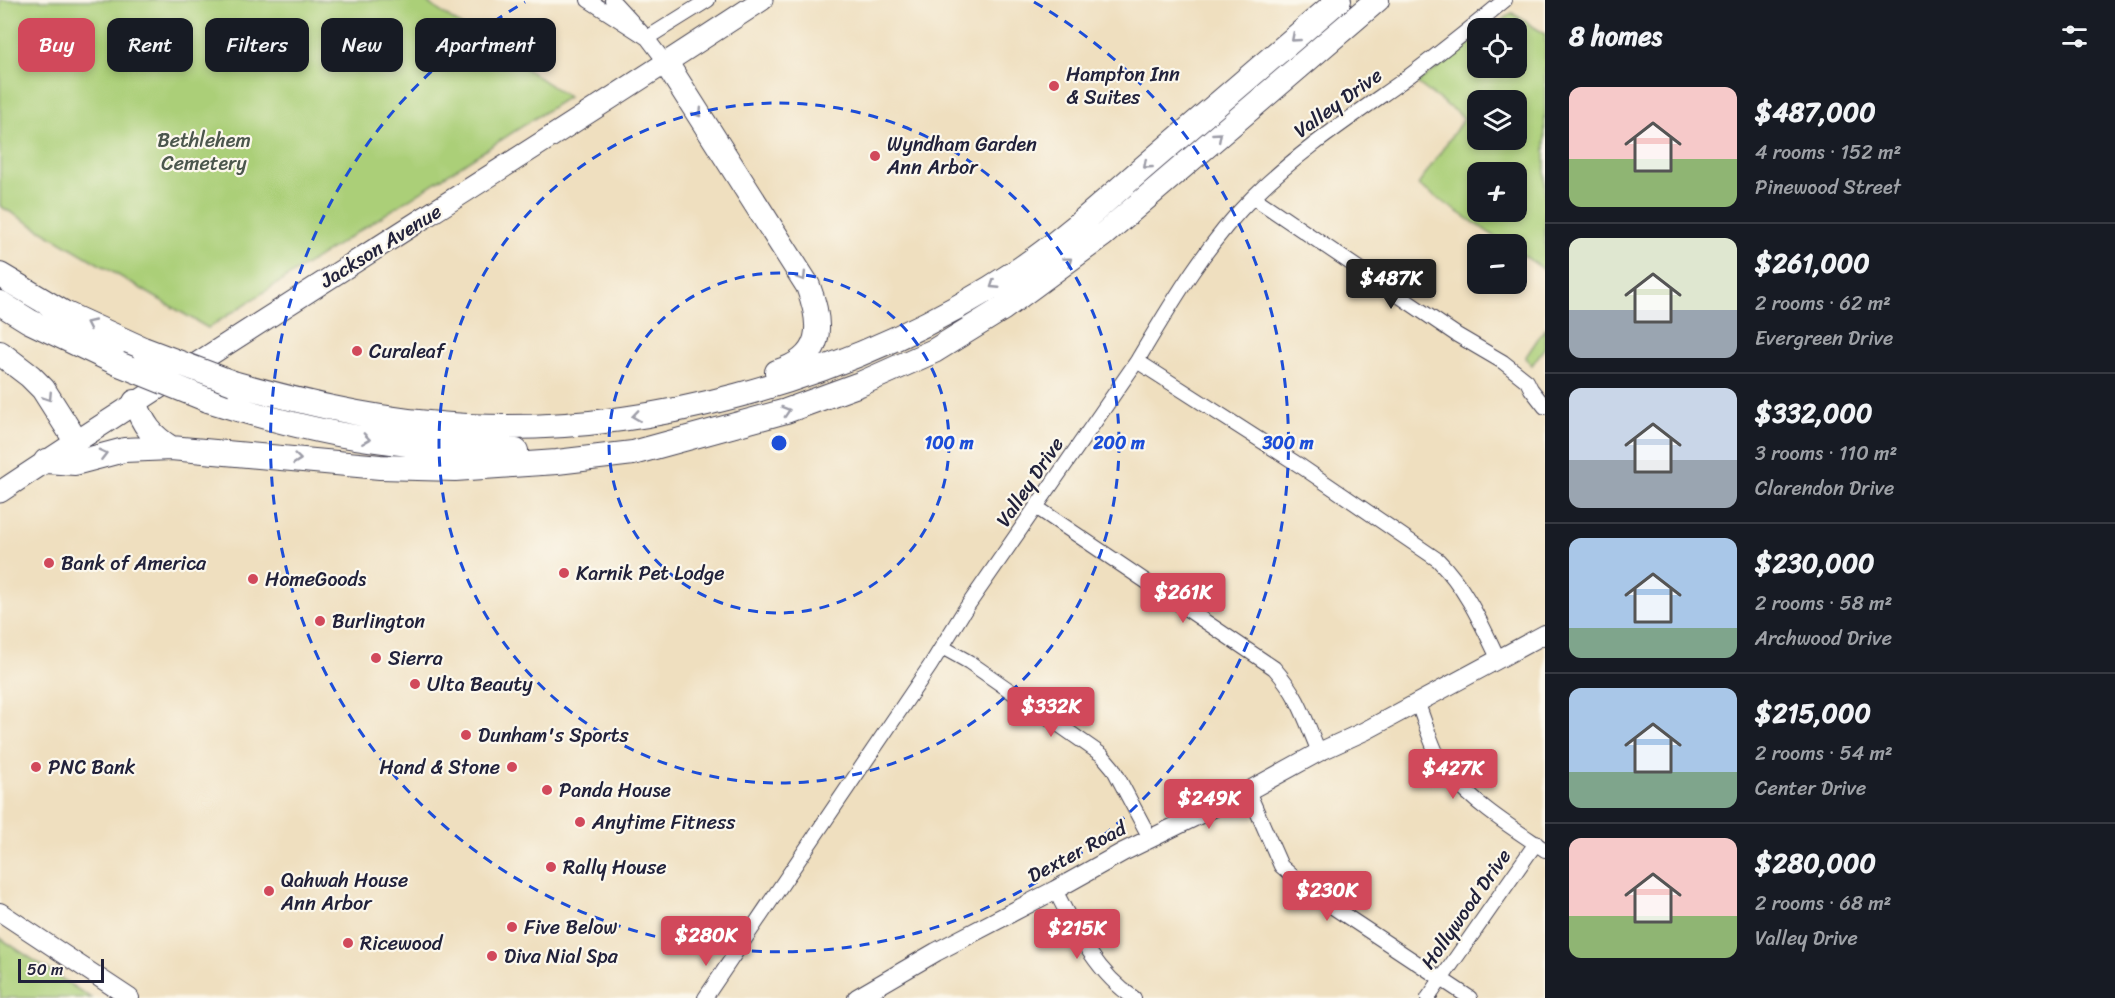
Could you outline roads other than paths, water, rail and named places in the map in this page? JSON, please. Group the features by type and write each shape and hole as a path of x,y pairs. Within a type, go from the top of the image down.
{"highway":[{"path":"0,274 64,312 143,349 233,383 305,403 429,423 483,427 605,421 667,412 742,395 812,373 873,348 972,299 1023,266 1087,216 1339,0"},
{"path":"46,461 75,463 124,450 171,448 380,467 455,469 557,462 633,453 786,411 861,384 934,351 1002,309 1104,234 1377,0"},
{"path":"666,63 808,286 818,319 818,331 814,345 800,362 785,370 721,389 667,412"},
{"path":"0,303 29,321 119,364 208,400 283,422 354,437 462,449 520,452 635,442 730,426"},
{"path":"0,353 43,389 76,441"},
{"path":"135,402 143,423 150,432 171,448"}],"main road":[{"name":"Jackson Avenue","path":"0,492 135,402 762,0"},
{"name":"Dexter Road","path":"867,996 936,952 1150,838 1418,704 1545,634"},
{"path":"0,912 130,998"}],"street":[{"path":"588,0 647,38"},
{"path":"612,0 647,38 666,63"},
{"path":"647,38 708,0"},
{"name":"Valley Drive","path":"705,998 964,611 1233,219 1286,166 1404,79 1505,0"},
{"path":"1253,197 1457,335 1503,362 1527,381 1545,407"},
{"path":"1137,361 1302,467 1438,560 1452,573 1479,617 1499,660"},
{"path":"1036,507 1274,668 1290,686 1318,752"},
{"path":"942,647 969,662 1102,754 1113,768 1150,838"},
{"path":"1418,704 1438,755 1450,775 1496,815 1540,847"},
{"path":"1248,790 1281,866 1313,894 1470,998"},
{"name":"Hollywood Drive","path":"1428,998 1540,847"},
{"path":"1055,890 1078,934 1106,974 1134,998"}],"place":[{"name":"Hampton Inn & Suites","path":"1054,86"},
{"name":"Wyndham Garden Ann Arbor","path":"875,156"},
{"name":"Curaleaf","path":"357,351"},
{"name":"Bank of America","path":"49,563"},
{"name":"Karnik Pet Lodge","path":"564,573"},
{"name":"HomeGoods","path":"253,579"},
{"name":"Burlington","path":"320,621"},
{"name":"Sierra","path":"376,658"},
{"name":"Ulta Beauty","path":"415,684"},
{"name":"Dunham's Sports","path":"466,735"},
{"name":"PNC Bank","path":"36,767"},
{"name":"Hand & Stone","path":"512,767"},
{"name":"Panda House","path":"547,790"},
{"name":"Anytime Fitness","path":"580,822"},
{"name":"Rally House","path":"551,867"},
{"name":"Qahwah House Ann Arbor","path":"269,891"},
{"name":"Five Below","path":"512,927"},
{"name":"Ricewood","path":"348,943"},
{"name":"Diva Nial Spa","path":"492,956"}],"park label":[{"name":"Bethlehem Cemetery","path":"204,152"}]}
